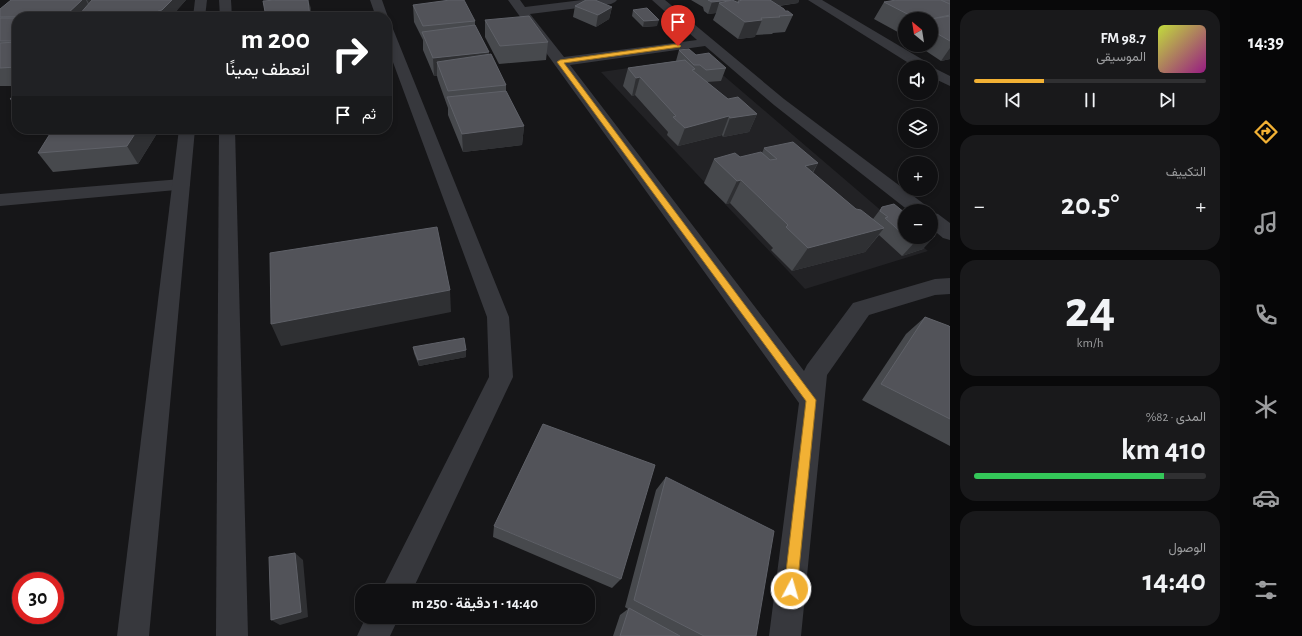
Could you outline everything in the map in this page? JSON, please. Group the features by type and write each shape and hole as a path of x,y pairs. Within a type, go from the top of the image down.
{"street":[{"path":"200,12 201,0"},
{"path":"225,0 226,12"},
{"path":"376,0 380,12"},
{"path":"518,5 611,0"},
{"path":"658,0 779,102 912,204"},
{"path":"814,0 913,60"},
{"path":"518,5 811,400"},
{"path":"392,42 498,317 501,377 399,584"},
{"path":"560,62 708,42"},
{"path":"938,75 950,82"},
{"path":"133,636 186,134"},
{"path":"227,134 232,636"},
{"path":"0,200 181,185"},
{"path":"938,224 950,233"},
{"path":"785,636 815,372 861,309 934,287 950,286"},
{"path":"373,636 379,624"}],"shaded area":[{"path":"684,60 710,64 898,225 898,244 920,244 928,251 805,289 601,72"}],"building":[{"path":"11,0 82,0 69,12 12,12 12,17 0,17 0,9"},
{"path":"92,0 172,0 162,10 158,12 82,12"},
{"path":"308,0 309,12 265,12 263,1"},
{"path":"450,0 464,0 475,21 423,26 413,5"},
{"path":"586,0 595,0 612,7 598,15 575,6"},
{"path":"708,0 731,0 712,2"},
{"path":"732,0 739,3 738,1 743,0 770,0 793,15 761,18 762,20 745,22 719,3"},
{"path":"896,0 941,0 950,4 950,15 938,18 938,12 903,12 884,2"},
{"path":"941,0 950,0 950,4"},
{"path":"647,8 659,20 644,21 633,10"},
{"path":"529,16 548,42 500,46 485,20"},
{"path":"950,16 950,41 938,34 938,18"},
{"path":"0,18 12,18 12,41 0,41"},
{"path":"475,25 489,52 433,58 422,32"},
{"path":"12,42 12,67 0,68 0,43"},
{"path":"689,49 696,55 709,53 726,68 706,70 700,65 694,65 679,50"},
{"path":"491,54 506,85 448,91 437,62"},
{"path":"685,60 695,69 692,70 728,99 738,97 757,114 730,118 729,116 685,128 673,117 676,116 640,77 636,78 628,68"},
{"path":"506,91 524,126 462,134 447,97"},
{"path":"50,134 135,134 127,146 38,153"},
{"path":"793,142 818,163 805,166 856,209 861,210 884,228 808,248 786,227 788,225 741,180 737,181 714,159 735,153 740,157 761,152 770,160 777,159 764,148"},
{"path":"894,204 898,207 898,230 885,218 888,217 880,211 882,207"},
{"path":"437,227 450,290 271,324 270,253"},
{"path":"925,317 950,327 950,419 881,384"},
{"path":"464,338 466,350 418,360 413,347"},
{"path":"543,424 655,465 621,579 494,526"},
{"path":"666,477 774,531 756,636 704,636 634,600"},
{"path":"295,553 301,612 271,620 269,557"},
{"path":"629,608 680,636 620,636"}],"route":[{"path":"678,46 560,62 811,400 791,589"}]}
